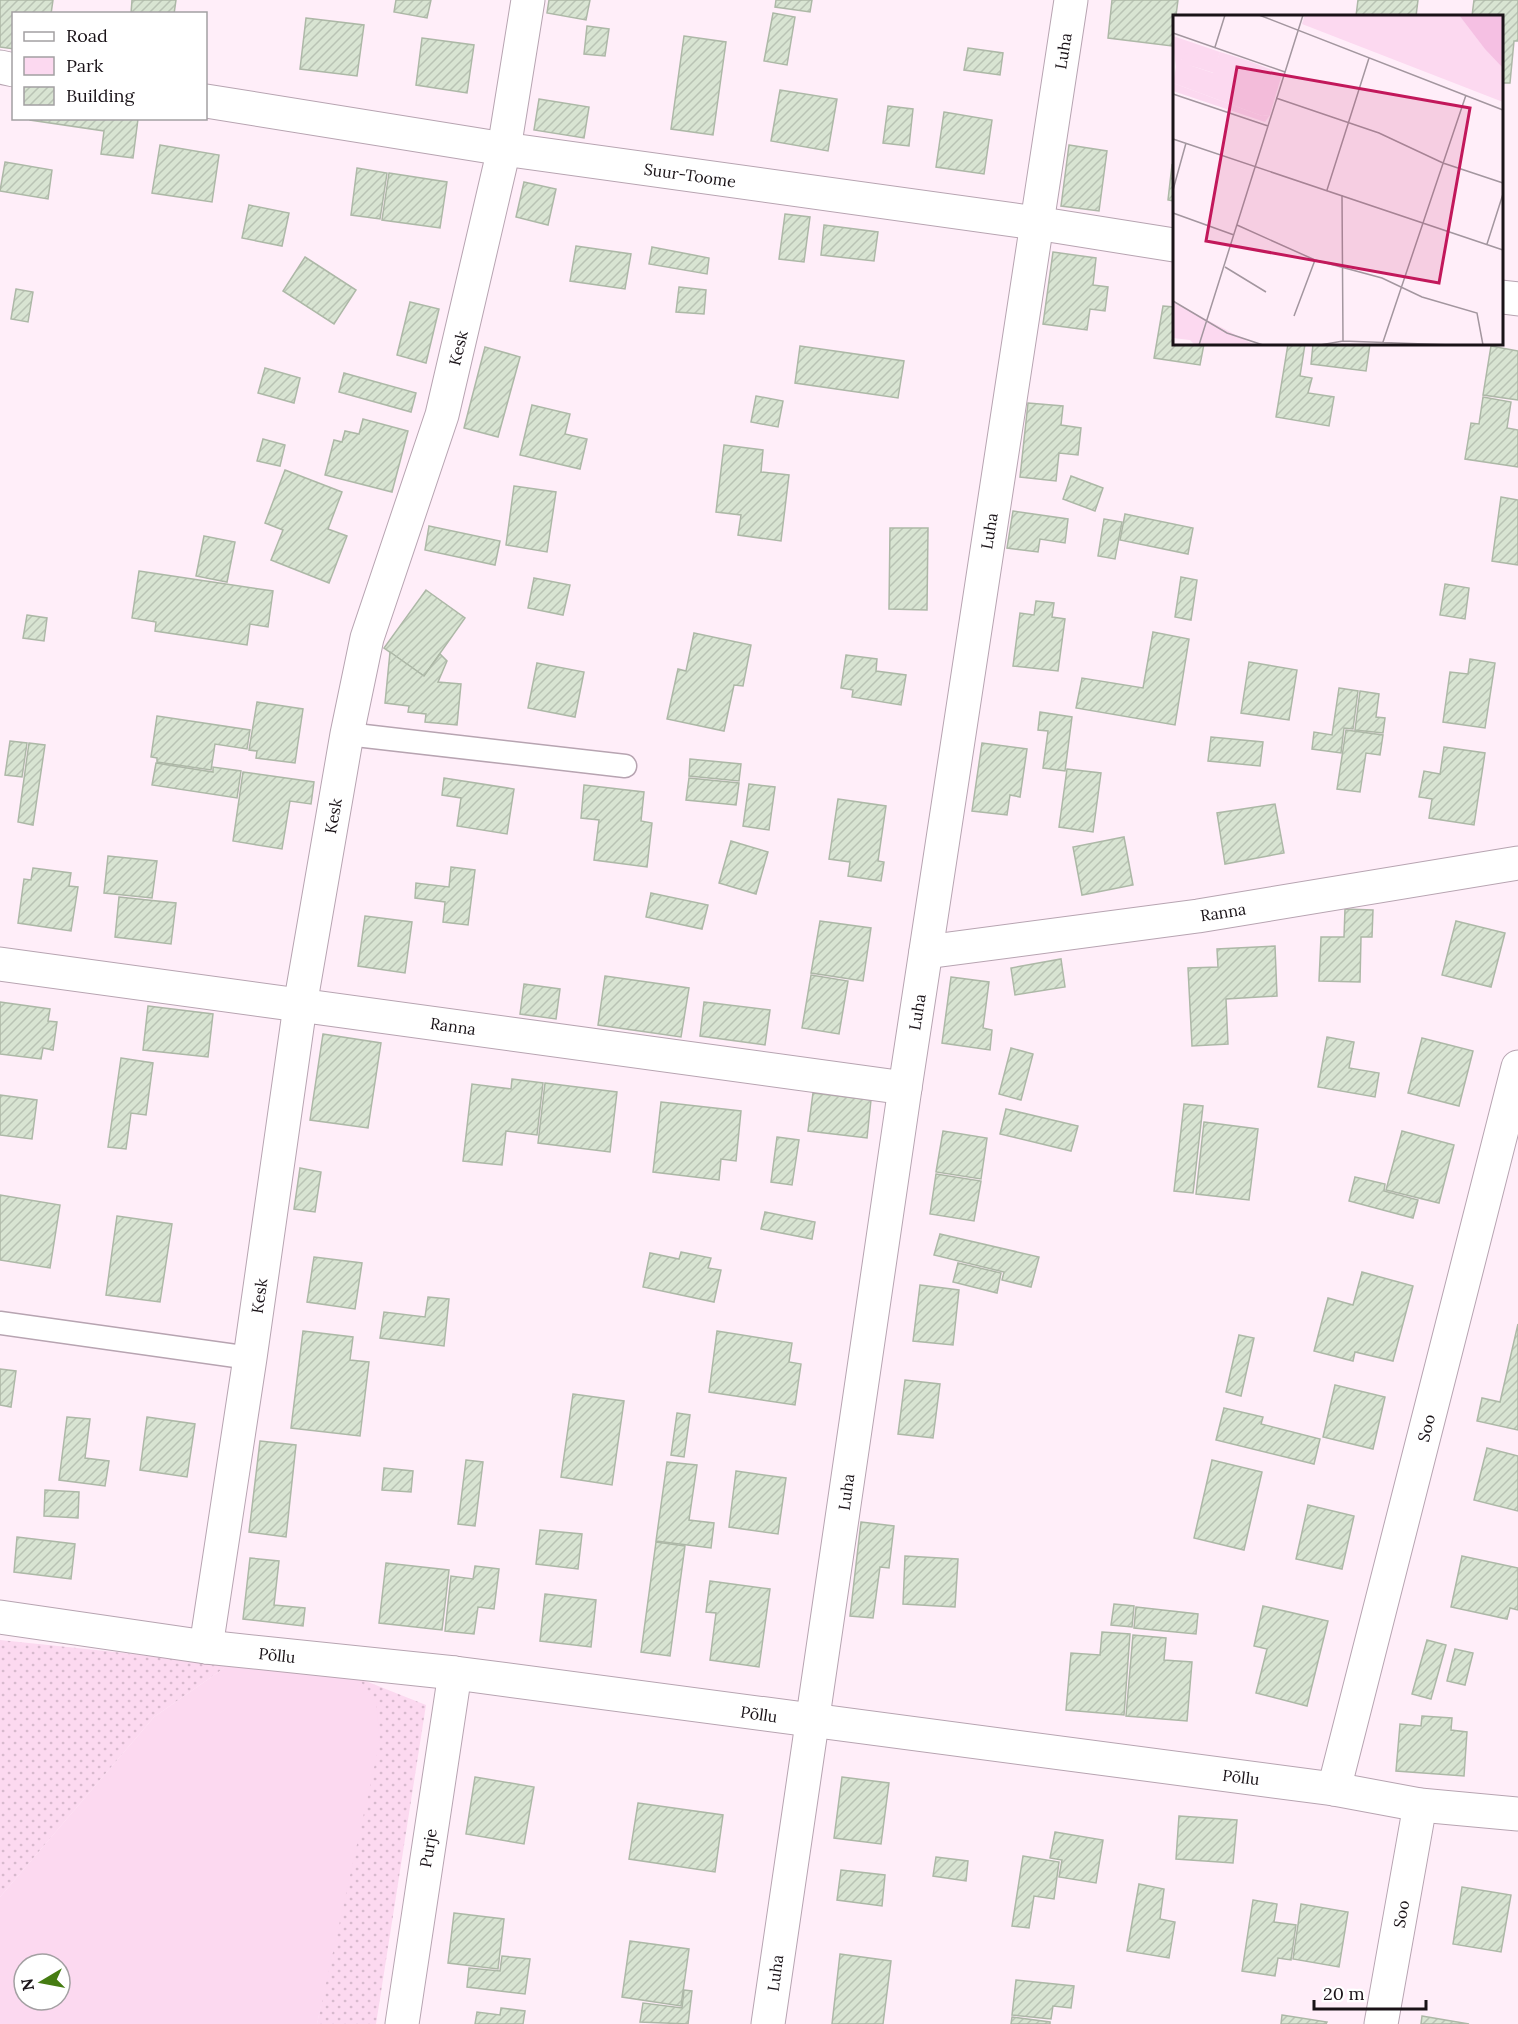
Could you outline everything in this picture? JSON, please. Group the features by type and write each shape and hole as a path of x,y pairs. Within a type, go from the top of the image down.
{"street":[{"name":"Kesk","path":"206,1647 300,1005 347,734 367,638 442,415 504,149 528,0"},
{"name":"Luha","path":"768,2024 905,1088 1071,0"},
{"name":"Suur-Toome","path":"207,100 504,149 1036,223 1173,245"},
{"path":"1503,297 1518,299"},
{"name":"Ranna","path":"926,952 1198,916 1518,863"},
{"name":"Ranna","path":"0,964 722,1061 905,1088"},
{"name":"Soo","path":"1334,1789 1517,1075"},
{"name":"Põllu","path":"0,1617 206,1647 455,1673 1334,1789 1420,1805 1518,1814"},
{"name":"Purje","path":"402,2024 455,1673"},
{"name":"Soo","path":"1381,2024 1420,1805"}],"lane":[{"path":"347,734 625,766"},
{"path":"0,1323 250,1358"}],"green space":[{"path":"0,1640 230,1664 154,1717 0,1897"},
{"path":"230,1664 358,1678 376,1702 380,1741 317,2024 0,2024 0,1897 154,1717"},
{"path":"358,1678 426,1705 376,2024 317,2024 331,1955"}],"building":[{"path":"0,0 53,0 51,12 12,12 12,49 0,47"},
{"path":"132,0 176,0 174,12 131,12"},
{"path":"396,0 431,0 427,18 394,12"},
{"path":"549,0 590,0 586,20 547,13"},
{"path":"776,0 812,0 810,12 775,7"},
{"path":"1112,0 1178,0 1176,15 1173,15 1172,46 1108,38"},
{"path":"1358,0 1418,0 1416,15 1356,15"},
{"path":"1474,0 1518,0 1518,41 1514,41 1510,83 1503,83 1503,15 1472,15"},
{"path":"773,13 795,17 787,65 764,61"},
{"path":"306,18 364,25 357,76 300,69"},
{"path":"587,26 609,29 605,56 584,54"},
{"path":"684,36 726,42 713,135 671,129"},
{"path":"422,38 474,45 467,93 416,85"},
{"path":"968,48 1003,53 1000,75 964,70"},
{"path":"780,90 837,99 828,151 771,141"},
{"path":"539,99 589,107 584,138 534,130"},
{"path":"888,106 913,109 909,146 883,143"},
{"path":"944,112 992,120 984,174 936,167"},
{"path":"30,120 138,120 133,158 101,154 104,131"},
{"path":"160,145 219,155 212,202 152,193"},
{"path":"1069,145 1107,151 1099,211 1061,206"},
{"path":"5,162 52,170 48,199 0,191"},
{"path":"1172,165 1173,201 1168,200"},
{"path":"357,168 387,173 380,219 351,215"},
{"path":"389,173 447,182 440,228 382,220"},
{"path":"524,182 556,189 548,225 516,217"},
{"path":"249,205 289,213 282,246 242,238"},
{"path":"785,214 810,217 804,262 779,259"},
{"path":"824,225 878,232 874,261 821,255"},
{"path":"576,246 631,254 625,289 570,281"},
{"path":"652,247 709,258 707,274 649,264"},
{"path":"1053,252 1096,258 1093,285 1108,287 1105,311 1090,309 1087,330 1043,324"},
{"path":"305,257 356,290 334,324 283,291"},
{"path":"679,287 706,290 704,314 676,312"},
{"path":"16,289 33,292 28,322 11,319"},
{"path":"410,302 439,309 426,363 397,355"},
{"path":"1163,306 1173,307 1173,345 1204,345 1200,365 1154,358"},
{"path":"1288,345 1305,345 1300,376 1312,378 1308,393 1334,397 1329,426 1276,417"},
{"path":"1313,345 1370,345 1366,371 1311,364"},
{"path":"800,346 904,361 898,398 795,383"},
{"path":"1491,346 1518,351 1518,400 1483,395"},
{"path":"485,347 520,357 498,437 464,428"},
{"path":"265,368 300,378 294,403 258,393"},
{"path":"344,373 416,393 411,412 339,392"},
{"path":"756,396 783,401 778,427 751,422"},
{"path":"1483,397 1511,402 1507,428 1518,430 1518,467 1465,459 1471,423 1479,424"},
{"path":"1028,403 1063,406 1061,425 1081,428 1078,455 1059,453 1056,481 1020,477"},
{"path":"532,405 570,414 565,434 587,439 580,469 520,455"},
{"path":"363,419 408,431 392,492 325,475 334,440 342,442 345,431 359,434"},
{"path":"263,439 285,445 280,466 257,461"},
{"path":"724,445 763,450 761,472 789,475 781,541 738,535 741,515 716,512"},
{"path":"285,470 342,492 328,529 347,536 329,583 271,560 283,530 265,523"},
{"path":"1071,476 1103,488 1095,511 1063,499"},
{"path":"514,486 556,492 547,552 506,545"},
{"path":"1501,497 1518,500 1518,565 1492,561"},
{"path":"1013,511 1068,519 1065,543 1040,539 1038,552 1007,548"},
{"path":"1125,514 1193,528 1188,554 1120,540"},
{"path":"1104,519 1122,522 1115,559 1098,556"},
{"path":"429,526 500,541 495,565 425,550"},
{"path":"890,528 928,528 927,610 889,609"},
{"path":"204,536 235,542 227,582 196,576"},
{"path":"139,571 273,591 268,627 250,624 247,645 155,631 156,622 132,618"},
{"path":"1181,577 1197,580 1191,620 1175,617"},
{"path":"534,578 570,585 563,615 528,608"},
{"path":"1445,584 1469,588 1465,619 1440,615"},
{"path":"426,590 465,618 424,676 384,648"},
{"path":"1036,601 1054,603 1052,617 1065,619 1058,671 1013,666 1020,613 1034,615"},
{"path":"27,615 47,618 44,641 23,638"},
{"path":"1153,632 1189,639 1175,725 1076,708 1082,678 1143,688"},
{"path":"694,633 751,645 743,686 734,685 724,731 667,719 678,669 686,671"},
{"path":"390,652 424,676 440,654 447,661 438,682 461,684 457,725 425,722 426,714 408,712 409,706 385,703"},
{"path":"846,655 877,659 876,671 906,675 901,705 852,697 853,690 841,688"},
{"path":"1470,659 1495,663 1485,728 1443,722 1450,672 1468,674"},
{"path":"1249,662 1297,670 1289,720 1241,713"},
{"path":"537,663 584,672 575,717 528,708"},
{"path":"1339,688 1358,691 1353,729 1344,728 1341,753 1312,749 1314,732 1332,735"},
{"path":"1360,691 1379,694 1376,717 1385,718 1383,733 1355,730"},
{"path":"257,702 303,709 295,763 256,758 257,751 249,750"},
{"path":"1040,712 1072,717 1065,771 1043,768 1048,731 1038,730"},
{"path":"157,716 250,730 247,749 215,744 211,770 157,762 157,758 151,757"},
{"path":"1346,730 1383,735 1380,755 1366,753 1360,792 1337,789"},
{"path":"1211,737 1263,742 1260,766 1208,761"},
{"path":"10,741 27,743 22,777 5,775"},
{"path":"29,743 45,745 33,825 18,822"},
{"path":"982,743 1027,749 1020,797 1010,795 1007,815 972,811"},
{"path":"1444,747 1485,753 1474,825 1429,818 1432,799 1419,797 1424,771 1440,774"},
{"path":"690,759 741,764 739,781 689,776"},
{"path":"156,763 213,772 213,767 241,771 237,798 152,785"},
{"path":"1067,769 1101,773 1093,832 1059,827"},
{"path":"243,772 314,782 311,804 290,801 282,849 233,841"},
{"path":"444,778 514,789 507,834 457,826 461,798 442,795"},
{"path":"689,778 739,783 736,805 686,800"},
{"path":"749,784 775,787 769,830 743,826"},
{"path":"584,785 644,792 641,821 652,823 647,867 594,860 599,820 581,818"},
{"path":"838,799 886,806 878,861 884,862 881,881 848,876 850,862 829,859"},
{"path":"1275,804 1284,853 1225,864 1217,813"},
{"path":"1124,837 1133,885 1082,895 1073,847"},
{"path":"731,841 768,852 756,894 719,883"},
{"path":"108,856 157,861 152,898 104,893"},
{"path":"451,867 475,870 468,925 443,922 445,902 415,898 416,883 449,887"},
{"path":"33,868 71,873 69,886 78,887 71,931 18,923 24,879 31,880"},
{"path":"651,893 708,905 702,929 646,917"},
{"path":"119,897 176,903 171,944 115,937"},
{"path":"1345,909 1373,910 1372,937 1361,937 1360,982 1319,981 1321,937 1344,937"},
{"path":"365,916 412,922 405,973 358,966"},
{"path":"820,921 871,928 863,981 811,973"},
{"path":"1456,921 1505,933 1491,987 1442,975"},
{"path":"1275,946 1277,996 1226,999 1228,1044 1192,1046 1188,968 1218,967 1217,949"},
{"path":"1061,959 1065,987 1015,995 1011,968"},
{"path":"811,975 848,981 839,1034 802,1028"},
{"path":"605,976 689,988 681,1037 598,1025"},
{"path":"951,977 989,982 983,1028 992,1030 990,1050 942,1043"},
{"path":"524,984 560,989 556,1019 520,1014"},
{"path":"0,1002 50,1009 48,1021 57,1022 53,1050 43,1048 41,1059 0,1054"},
{"path":"704,1002 770,1010 765,1045 700,1036"},
{"path":"148,1006 213,1014 208,1057 143,1050"},
{"path":"323,1034 381,1043 368,1128 310,1120"},
{"path":"1327,1037 1354,1042 1349,1068 1379,1073 1375,1097 1318,1087"},
{"path":"1422,1038 1473,1051 1459,1106 1408,1093"},
{"path":"1011,1048 1033,1054 1021,1100 999,1094"},
{"path":"121,1058 153,1063 146,1115 131,1113 126,1149 108,1147"},
{"path":"512,1079 543,1083 537,1135 506,1131 502,1165 463,1161 472,1084 511,1089"},
{"path":"545,1083 617,1092 610,1152 538,1143"},
{"path":"813,1093 871,1100 867,1138 808,1131"},
{"path":"0,1095 37,1100 32,1139 0,1135"},
{"path":"661,1102 741,1111 736,1161 721,1159 719,1180 653,1172"},
{"path":"1184,1104 1203,1106 1193,1193 1174,1191"},
{"path":"1006,1109 1078,1126 1071,1151 1000,1134"},
{"path":"1204,1122 1258,1129 1249,1200 1196,1194"},
{"path":"943,1131 987,1138 981,1179 936,1172"},
{"path":"1402,1131 1454,1145 1439,1203 1386,1190"},
{"path":"777,1137 799,1140 792,1185 771,1182"},
{"path":"300,1168 321,1172 315,1212 294,1209"},
{"path":"936,1174 981,1181 974,1221 930,1214"},
{"path":"1355,1177 1385,1184 1384,1191 1418,1200 1413,1218 1349,1201"},
{"path":"0,1195 60,1205 50,1268 0,1260"},
{"path":"765,1212 815,1222 812,1239 761,1229"},
{"path":"117,1216 172,1224 160,1302 106,1295"},
{"path":"940,1234 1039,1257 1031,1287 1002,1280 1004,1272 934,1255"},
{"path":"681,1252 711,1258 708,1268 721,1270 714,1302 643,1287 650,1253 679,1259"},
{"path":"314,1257 362,1263 355,1309 307,1302"},
{"path":"958,1263 1001,1273 997,1293 953,1282"},
{"path":"1362,1272 1413,1286 1393,1361 1355,1352 1353,1361 1314,1351 1328,1298 1353,1305"},
{"path":"920,1285 959,1290 953,1345 913,1341"},
{"path":"428,1297 449,1299 444,1346 380,1338 384,1312 425,1317"},
{"path":"1518,1324 1518,1430 1477,1421 1482,1398 1500,1402"},
{"path":"303,1331 353,1337 350,1360 369,1362 360,1436 291,1428"},
{"path":"717,1331 792,1343 789,1362 801,1364 795,1405 709,1392"},
{"path":"1239,1335 1254,1338 1241,1396 1226,1392"},
{"path":"0,1369 16,1371 11,1407 0,1405"},
{"path":"905,1380 940,1384 933,1438 898,1434"},
{"path":"1335,1385 1385,1397 1373,1449 1323,1437"},
{"path":"573,1394 624,1401 612,1485 561,1477"},
{"path":"1224,1408 1263,1417 1261,1424 1320,1439 1314,1464 1216,1440"},
{"path":"677,1413 690,1415 684,1457 671,1455"},
{"path":"67,1417 90,1419 85,1458 109,1461 105,1486 59,1480"},
{"path":"147,1417 195,1424 187,1477 140,1470"},
{"path":"260,1441 296,1445 286,1537 249,1532"},
{"path":"1487,1448 1518,1456 1518,1511 1474,1500"},
{"path":"466,1460 483,1462 475,1526 458,1524"},
{"path":"1212,1460 1262,1472 1244,1550 1194,1538"},
{"path":"667,1462 697,1465 689,1520 714,1523 711,1548 656,1541"},
{"path":"384,1468 413,1471 411,1492 382,1490"},
{"path":"736,1471 786,1478 778,1534 729,1527"},
{"path":"45,1490 79,1492 78,1518 44,1516"},
{"path":"1308,1505 1354,1516 1342,1569 1296,1559"},
{"path":"861,1522 894,1526 889,1568 880,1567 873,1618 850,1616"},
{"path":"540,1530 582,1534 578,1569 536,1564"},
{"path":"17,1537 75,1544 71,1579 14,1572"},
{"path":"656,1542 685,1546 670,1656 641,1652"},
{"path":"905,1556 958,1559 955,1607 903,1604"},
{"path":"1462,1556 1518,1568 1518,1610 1510,1608 1507,1619 1451,1607"},
{"path":"250,1558 279,1561 274,1605 305,1608 303,1626 243,1619"},
{"path":"386,1563 449,1570 442,1630 379,1623"},
{"path":"475,1566 499,1569 494,1609 478,1607 474,1634 445,1631 451,1576 473,1579"},
{"path":"710,1581 770,1589 759,1667 710,1660 716,1613 706,1612"},
{"path":"545,1594 596,1600 591,1647 540,1641"},
{"path":"1114,1604 1134,1606 1132,1627 1111,1625"},
{"path":"1263,1606 1328,1621 1307,1706 1256,1693 1267,1649 1254,1646"},
{"path":"1136,1607 1198,1614 1196,1634 1134,1628"},
{"path":"1102,1632 1130,1634 1124,1715 1066,1710 1071,1653 1100,1655"},
{"path":"1133,1635 1166,1638 1164,1660 1192,1662 1187,1721 1126,1716"},
{"path":"1427,1640 1446,1645 1431,1699 1412,1694"},
{"path":"1455,1649 1473,1653 1465,1685 1447,1681"},
{"path":"1422,1716 1452,1718 1451,1730 1467,1732 1464,1776 1396,1771 1400,1724 1421,1726"},
{"path":"475,1777 534,1787 524,1844 466,1834"},
{"path":"842,1777 889,1783 881,1844 834,1838"},
{"path":"638,1803 723,1815 715,1872 629,1859"},
{"path":"1179,1816 1237,1820 1233,1863 1176,1859"},
{"path":"1055,1832 1103,1840 1096,1883 1059,1877 1062,1860 1050,1858"},
{"path":"1023,1856 1059,1862 1054,1899 1034,1896 1029,1928 1012,1926"},
{"path":"936,1857 968,1861 966,1881 933,1876"},
{"path":"841,1870 885,1875 882,1906 837,1900"},
{"path":"1139,1884 1164,1889 1160,1919 1175,1922 1169,1958 1127,1951"},
{"path":"1462,1887 1511,1895 1501,1952 1453,1944"},
{"path":"1253,1900 1277,1904 1274,1922 1296,1925 1291,1960 1278,1958 1275,1976 1242,1971"},
{"path":"1301,1904 1348,1912 1339,1967 1293,1959"},
{"path":"454,1913 504,1919 498,1969 448,1963"},
{"path":"630,1941 689,1949 681,2006 622,1997"},
{"path":"840,1954 891,1961 883,2024 832,2024"},
{"path":"502,1956 530,1959 525,1994 467,1987 469,1968 500,1971"},
{"path":"1016,1980 1074,1986 1071,2008 1053,2006 1051,2019 1012,2015"},
{"path":"684,1990 692,1991 688,2024 640,2022 643,2003 682,2008"},
{"path":"501,2008 525,2011 523,2024 475,2024 477,2012 500,2015"},
{"path":"1282,2015 1327,2022 1326,2024 1281,2024"},
{"path":"1422,2016 1469,2024 1421,2024"},
{"path":"1012,2017 1050,2022 1050,2024 1011,2024"}]}
